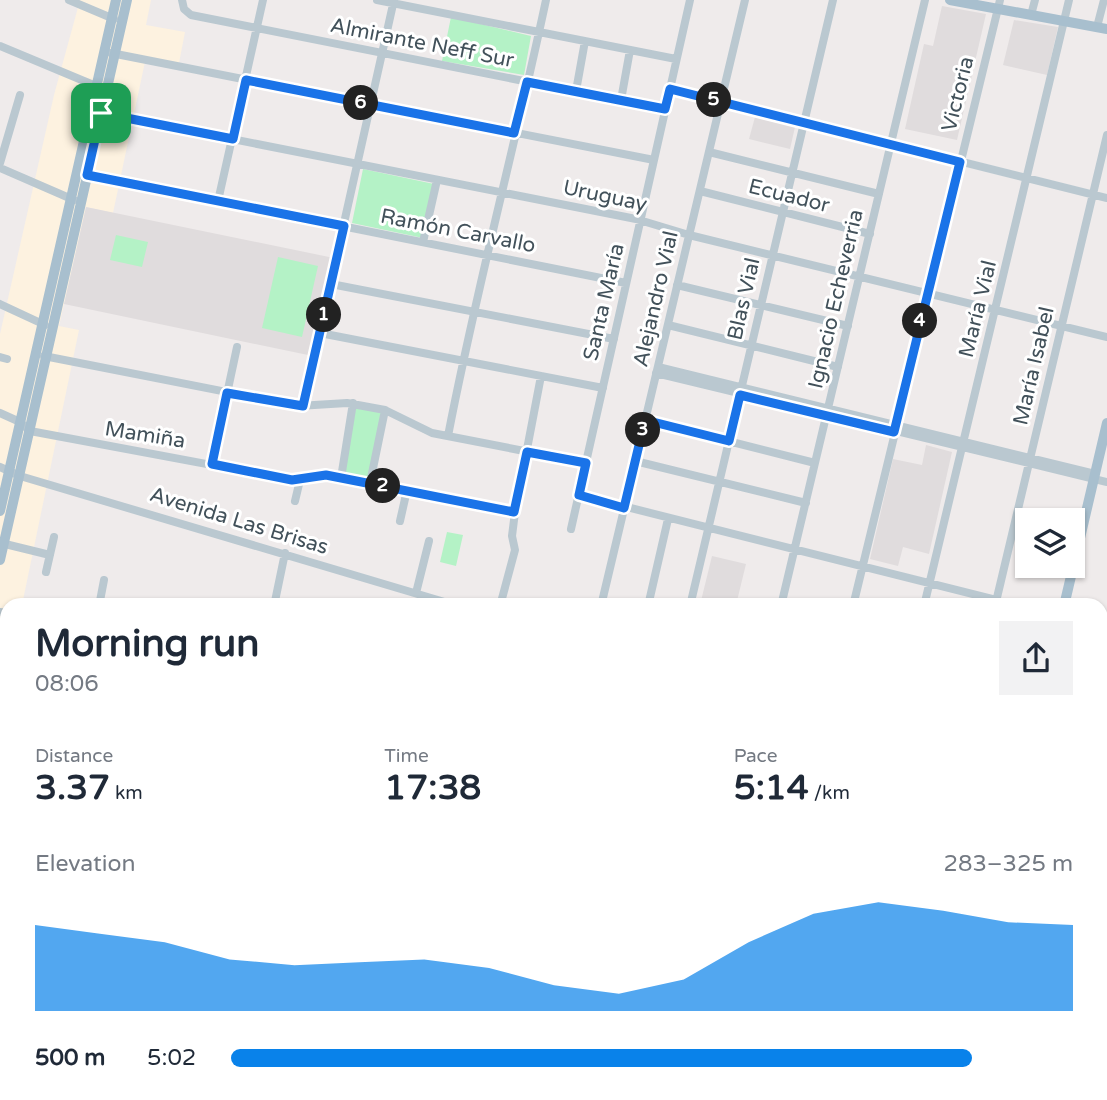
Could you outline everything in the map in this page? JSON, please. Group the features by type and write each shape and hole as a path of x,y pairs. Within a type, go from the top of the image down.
{"main road":[{"path":"116,0 117,19"},
{"path":"0,511 20,422 41,356 117,19 127,0"},
{"path":"950,0 999,4 1031,15 1102,28"},
{"path":"96,112 96,86 109,53"},
{"path":"0,560 10,471 30,431 41,356"},
{"path":"1066,598 1107,423"}],"street":[{"path":"69,0 117,19"},
{"name":"Almirante Neff Sur","path":"182,0 182,7 191,15 665,109"},
{"path":"218,201 262,0"},
{"path":"377,0 393,1 676,60"},
{"path":"448,436 473,311 489,255 514,133 546,0"},
{"name":"Santa María","path":"571,529 690,0"},
{"name":"Alejandro Vial","path":"603,598 745,0"},
{"name":"Blas Vial","path":"692,598 833,0"},
{"name":"Ignacio Echeverria","path":"784,598 925,0"},
{"path":"1031,15 1035,0"},
{"name":"María Vial","path":"926,598 1066,22 1069,0"},
{"path":"1102,28 1104,0"},
{"path":"303,406 393,1"},
{"name":"Victoria","path":"855,598 999,4"},
{"path":"576,91 585,41"},
{"path":"0,46 96,86"},
{"path":"621,100 630,50"},
{"path":"109,53 654,160"},
{"path":"670,89 1107,198"},
{"path":"20,95 0,166 76,201"},
{"name":"Uruguay","path":"96,112 640,220 689,235 1107,337"},
{"name":"María Isabel","path":"997,598 1107,135"},
{"path":"709,152 879,194"},
{"name":"Ramón Carvallo","path":"82,174 626,283"},
{"path":"423,242 437,180"},
{"name":"Ecuador","path":"700,191 870,234"},
{"path":"331,284 614,339"},
{"path":"677,285 848,326"},
{"path":"0,304 48,326"},
{"path":"668,325 838,367"},
{"path":"320,333 603,388"},
{"path":"212,464 237,347"},
{"path":"41,356 303,406 354,403 385,410 428,431 586,463"},
{"path":"657,370 1107,482"},
{"path":"502,598 514,550 514,512 541,376"},
{"path":"341,478 354,403"},
{"path":"370,483 385,410"},
{"path":"0,413 20,422 30,431"},
{"path":"645,420 815,463"},
{"name":"Mamiña","path":"30,431 137,453 300,480 318,474 514,512"},
{"path":"635,461 806,503"},
{"name":"Avenida Las Brisas","path":"10,471 432,598"},
{"path":"295,501 300,480"},
{"path":"400,521 407,490"},
{"path":"579,495 982,598"},
{"path":"650,598 668,519"},
{"path":"46,572 54,537"},
{"path":"416,593 429,541"},
{"path":"2,543 50,555"},
{"path":"276,598 285,553"},
{"path":"101,598 104,580"}],"shaded area":[{"path":"80,0 151,0 146,25 185,32 179,63 146,57 113,213 86,207 59,326 79,330 23,598 0,598 0,334 54,95"},
{"path":"942,6 986,14 957,140 905,129 924,44 933,46"},
{"path":"1014,20 1058,27 1047,75 1003,65"},
{"path":"755,117 795,127 790,149 749,139"},
{"path":"86,207 334,258 308,355 64,304"},
{"path":"926,445 952,452 929,554 903,547 898,566 870,559 893,459 922,465"},
{"path":"712,556 746,564 738,598 702,598"}],"green space":[{"path":"451,17 531,36 524,75 442,61"},
{"path":"363,169 434,184 423,238 352,223"},
{"path":"116,235 148,242 142,267 110,260"},
{"path":"278,257 318,266 302,337 262,328"},
{"path":"356,407 382,412 370,479 343,474"},
{"path":"447,532 463,535 456,566 440,562"}],"route":[{"path":"246,80 514,133 527,82 665,109 670,89 960,162 894,432 740,395 729,441 645,420 624,508 579,495 586,463 527,452 514,512 322,474 292,480 212,464 227,393 303,406 344,226 87,175 101,113 233,139 246,80"}]}
